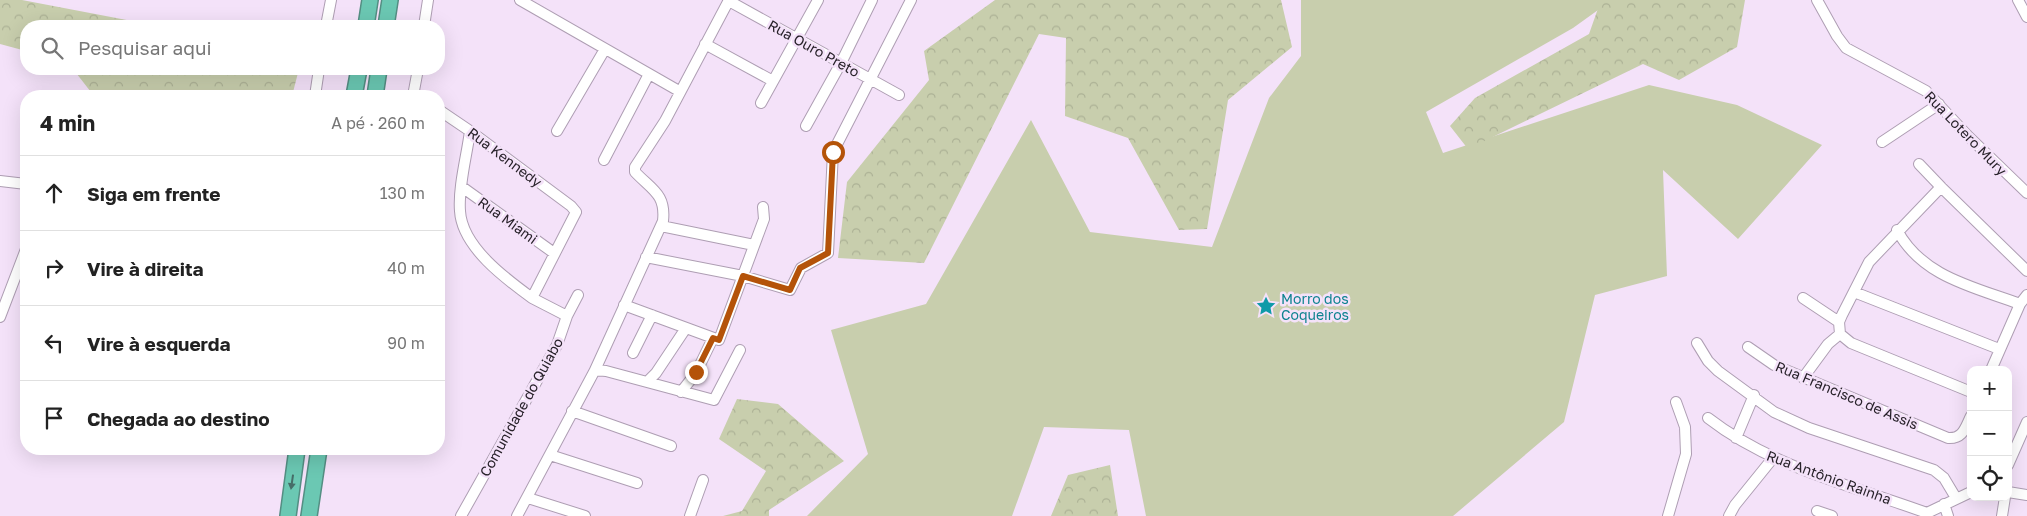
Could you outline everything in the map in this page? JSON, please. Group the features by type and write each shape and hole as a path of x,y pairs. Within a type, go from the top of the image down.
{"highway":[{"path":"367,20 370,0"},
{"path":"387,20 390,0"},
{"path":"355,90 358,75"},
{"path":"376,90 378,75"},
{"path":"288,516 296,455"},
{"path":"309,516 317,455"}],"street":[{"path":"327,20 331,0"},
{"path":"425,20 428,0"},
{"path":"520,0 679,91"},
{"path":"517,516 595,370 661,226 665,207 662,198 636,172 635,167 657,134 729,0"},
{"name":"Rua Ouro Preto","path":"729,0 797,40 899,95"},
{"path":"761,103 818,0"},
{"path":"806,126 841,63 872,0"},
{"path":"646,257 743,276 790,290 800,268 828,253 833,152 911,0"},
{"name":"Rua Lotero Mury","path":"1817,0 1846,48 1915,83 1939,104 1967,135 2027,193"},
{"path":"2018,0 2027,17"},
{"path":"705,44 773,81"},
{"path":"557,130 605,49"},
{"path":"604,160 649,74"},
{"path":"316,90 318,75"},
{"path":"416,90 417,75"},
{"path":"1882,142 1939,104"},
{"name":"Rua Kennedy","path":"445,114 571,206 576,212 576,216 554,253"},
{"path":"470,131 460,210 469,237 500,274 537,301 567,316"},
{"path":"1919,164 2027,271"},
{"path":"0,183 20,184"},
{"name":"Rua Miami","path":"462,187 554,253"},
{"path":"1941,187 1897,230 1864,269 1839,322 1840,334 1851,343 1967,390"},
{"path":"624,305 719,340 764,219 763,207"},
{"path":"661,226 754,245"},
{"path":"1897,230 1914,254 1927,267 2020,304"},
{"path":"537,301 554,253"},
{"path":"0,317 20,265"},
{"path":"1854,292 1999,349"},
{"path":"1993,366 2020,304 2027,295"},
{"name":"Comunidade do Quiabo","path":"461,516 557,345 567,316 578,296"},
{"path":"1802,298 1839,322"},
{"path":"633,354 652,316"},
{"path":"647,382 656,373 686,328"},
{"path":"1803,378 1828,344 1840,334"},
{"path":"681,392 696,372 713,338"},
{"path":"1697,343 1708,361 1718,371 1754,395 1774,412 1809,428 1934,470 1944,478 1956,498"},
{"name":"Rua Francisco de Assis","path":"1748,347 1774,365 1948,438 1954,439 1962,434 1967,424"},
{"path":"595,370 714,400 740,350"},
{"path":"1736,438 1754,395"},
{"path":"1668,516 1686,454 1685,427 1676,402"},
{"path":"572,411 671,446"},
{"name":"Rua Antônio Rainha","path":"1708,418 1736,438 1773,458 1907,505 1927,514"},
{"path":"2012,456 2027,422"},
{"path":"550,455 637,483"},
{"path":"1729,516 1734,504 1773,458"},
{"path":"690,516 703,480"},
{"path":"2012,493 2027,496"},
{"path":"1927,514 1967,494"},
{"path":"528,498 585,516"},
{"path":"2002,516 2004,501"},
{"path":"1944,504 1948,516"},
{"path":"1902,516 1907,505"},
{"path":"1817,511 1832,516"}],"green space":[{"path":"0,0 22,0 127,20 20,20 20,49 0,44"},
{"path":"995,0 1281,0 1292,47 1228,100 1207,229 1179,230 1128,138 1065,116 1066,38 1039,34 924,263 838,258 847,182 929,80 924,51"},
{"path":"1301,0 1612,0 1573,28 1426,112 1443,153 1649,85 1737,105 1822,145 1738,239 1663,170 1667,276 1595,295 1564,422 1453,516 1146,516 1129,430 1044,427 1012,516 807,516 868,454 831,330 926,304 1031,120 1090,232 1212,247 1269,98 1301,56"},
{"path":"1601,0 1745,0 1737,47 1679,80 1643,64 1468,149 1450,126 1475,98 1589,34"},
{"path":"78,75 297,75 294,90 89,90"},
{"path":"737,399 778,404 844,461 769,510 769,516 723,516 742,511 766,471 719,439"},
{"path":"1110,465 1118,516 1051,516 1068,475"}],"place":[{"name":"Morro dos Coqueiros","path":"1266,306"}],"route":[{"path":"696,372 713,338 719,340 743,276 790,290 800,268 828,253 833,152"}]}
